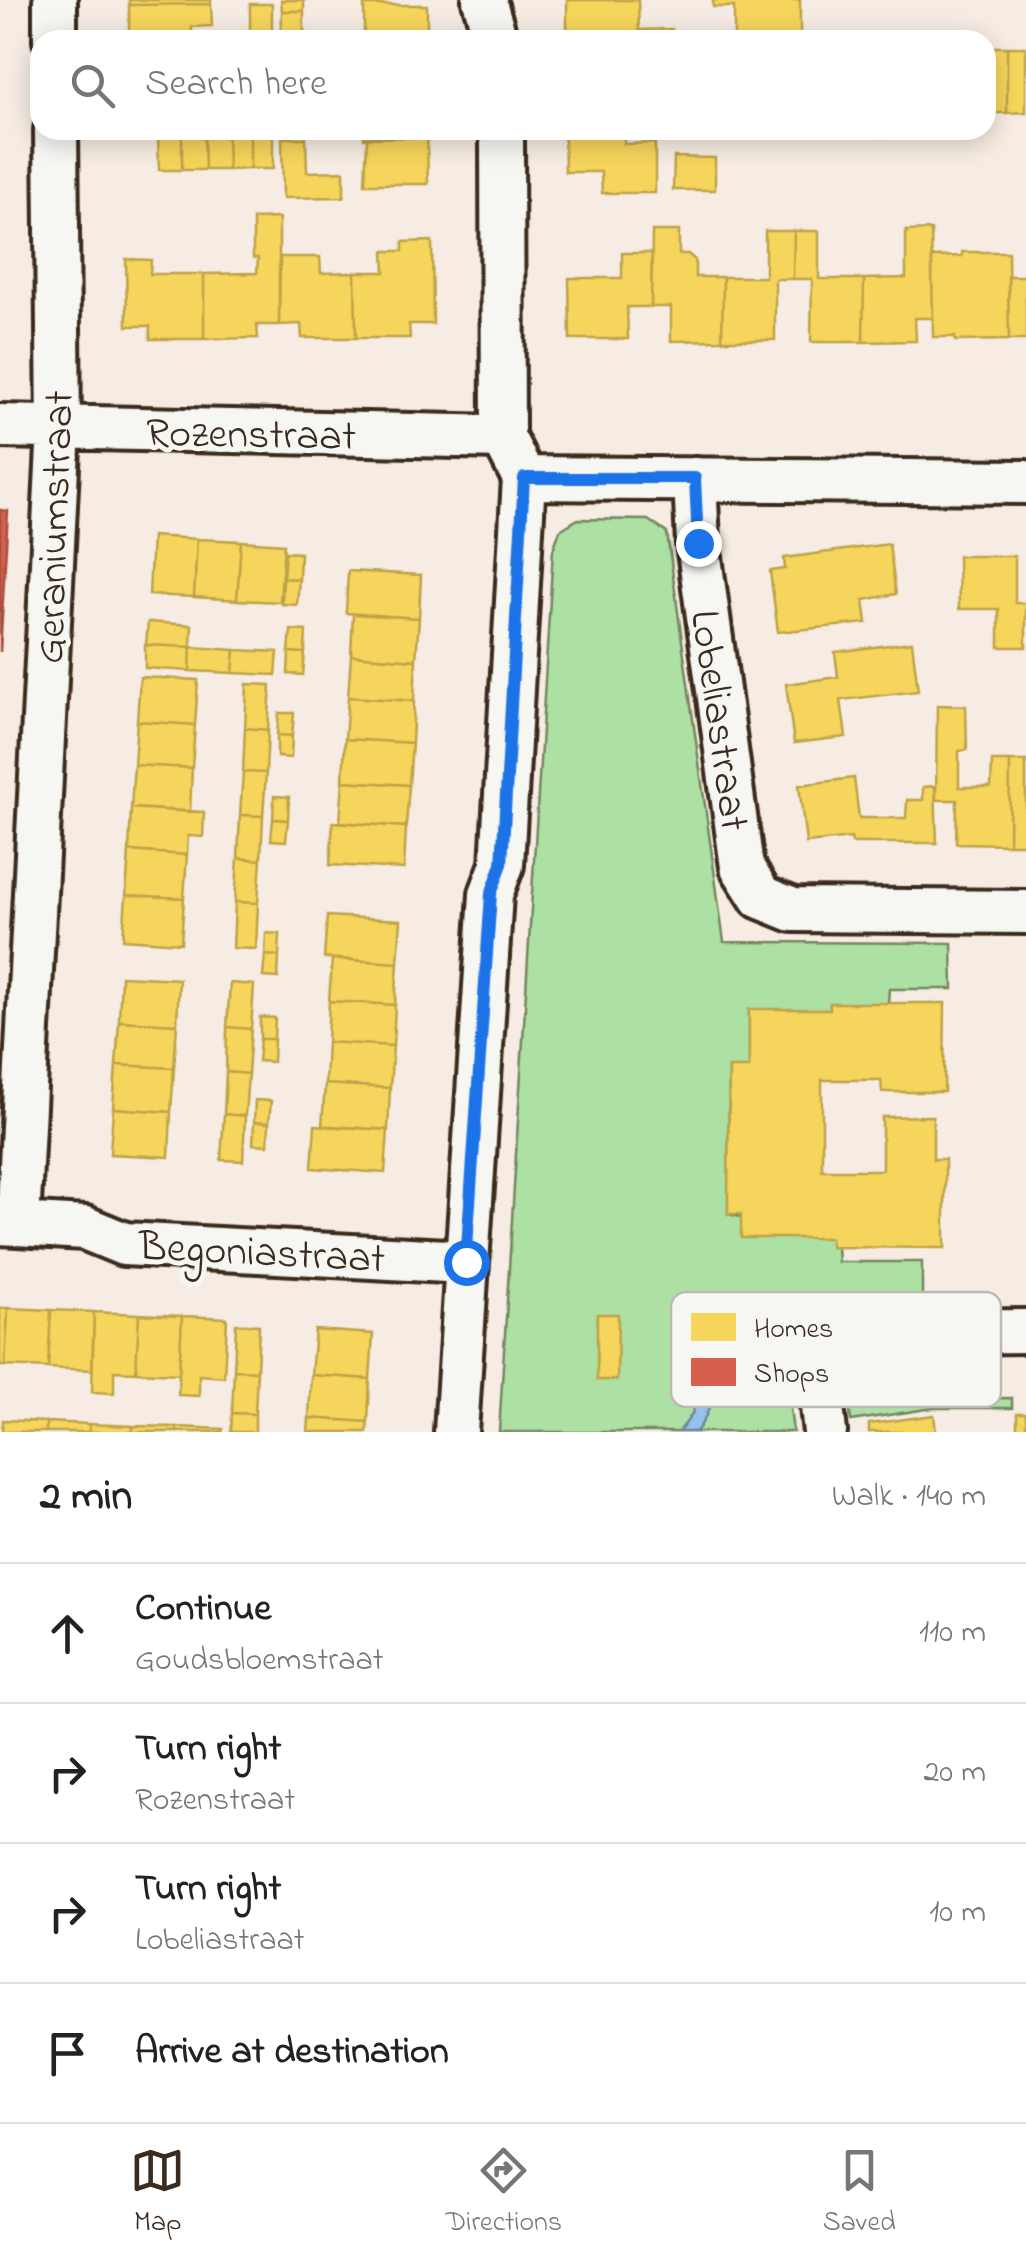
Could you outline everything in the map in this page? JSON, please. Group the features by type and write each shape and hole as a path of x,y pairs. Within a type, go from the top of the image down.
{"street":[{"path":"55,0 55,30"},
{"path":"484,0 493,30"},
{"name":"Geraniumstraat","path":"9,1223 20,826 59,428 56,140"},
{"path":"456,1432 491,894 502,864 524,478 503,437 502,140"},
{"name":"Rozenstraat","path":"0,426 503,437"},
{"path":"524,478 1026,482"},
{"name":"Lobeliastraat","path":"695,478 698,543 742,867 760,897 793,910 1026,912"},
{"name":"Begoniastraat","path":"9,1223 85,1228 124,1244 466,1262"},
{"path":"1001,1331 1026,1331"},
{"path":"822,1407 825,1432"}],"green space":[{"path":"578,519 648,520 667,533 724,942 952,943 953,989 889,989 888,1003 830,1004 830,1009 749,1010 749,1068 729,1069 728,1214 830,1238 831,1247 837,1247 838,1262 922,1262 922,1292 671,1292 671,1407 790,1407 793,1432 499,1432 553,550 560,530"},
{"path":"1001,1398 1012,1398 1012,1408 933,1408 851,1421 850,1407 1001,1407"}],"water":[{"path":"695,1407 709,1407 696,1432 678,1432 687,1421"}],"building: Homes":[{"path":"129,0 211,0 211,4 129,5"},
{"path":"281,0 304,0 304,11 282,11"},
{"path":"567,0 638,0 639,30 567,30"},
{"path":"713,0 800,0 800,30 734,30 734,7 713,7"},
{"path":"211,4 212,26 192,30 129,30 129,5"},
{"path":"250,4 272,4 272,30 250,30"},
{"path":"364,5 427,5 427,30 364,30"},
{"path":"282,11 304,11 304,30 281,30"},
{"path":"996,47 1007,47 1007,113 996,113"},
{"path":"1007,47 1026,47 1026,112 1007,113"},
{"path":"158,140 182,140 182,170 159,170"},
{"path":"182,140 204,140 205,170 182,170"},
{"path":"204,140 227,140 228,170 205,170"},
{"path":"227,140 250,140 250,169 228,170"},
{"path":"250,140 273,140 273,169 250,169"},
{"path":"282,140 306,140 307,172 344,171 344,197 283,198"},
{"path":"367,140 427,140 428,184 365,184"},
{"path":"564,140 655,143 655,193 602,193 601,172 565,172"},
{"path":"674,157 715,158 715,190 673,190"},
{"path":"279,218 279,325 257,325 258,338 204,339 204,274 257,273 253,219"},
{"path":"931,230 933,318 915,318 916,341 863,342 864,279 906,278 906,231"},
{"path":"652,231 679,231 679,254 688,254 695,260 695,277 723,277 722,340 671,341 671,307 651,307"},
{"path":"765,231 794,231 793,279 775,279 775,340 722,340 723,277 765,277"},
{"path":"794,231 819,231 819,279 864,279 863,342 811,342 812,279 793,279"},
{"path":"432,241 433,324 409,324 410,338 356,338 355,272 385,272 384,251 403,251 403,242"},
{"path":"962,252 1008,252 1009,340 955,341 955,337 933,337 932,257 962,256"},
{"path":"622,253 652,253 651,307 627,307 628,339 570,339 569,278 622,278"},
{"path":"280,257 320,257 321,273 355,272 356,338 302,338 301,324 279,325"},
{"path":"126,259 151,260 150,274 204,274 204,339 150,339 150,326 127,326"},
{"path":"1008,276 1026,276 1026,340 1009,340"},
{"path":"152,536 197,539 194,597 149,595"},
{"path":"197,539 241,541 237,600 194,597"},
{"path":"241,541 284,544 280,602 237,600"},
{"path":"889,544 896,594 864,600 867,623 778,632 770,571 785,569 784,558"},
{"path":"285,552 300,553 299,579 283,578"},
{"path":"958,556 1015,556 1015,603 1026,603 1026,647 999,647 999,609 959,609"},
{"path":"348,571 421,575 419,618 346,613"},
{"path":"283,578 299,579 297,605 282,604"},
{"path":"353,614 419,618 416,660 351,655"},
{"path":"148,622 192,625 191,647 146,645"},
{"path":"291,630 306,631 305,653 289,652"},
{"path":"912,642 918,691 841,700 846,737 794,743 786,684 838,677 835,652"},
{"path":"145,645 191,647 190,671 145,668"},
{"path":"191,647 235,650 233,673 190,671"},
{"path":"235,650 278,652 276,675 233,673"},
{"path":"289,652 305,653 303,675 288,674"},
{"path":"351,655 416,660 414,701 348,697"},
{"path":"140,677 198,680 195,725 137,721"},
{"path":"247,684 271,685 268,730 245,728"},
{"path":"348,697 414,701 412,743 345,739"},
{"path":"937,705 966,706 967,750 959,751 959,787 991,787 992,761 1010,761 1009,844 956,843 957,800 936,800"},
{"path":"279,713 294,713 292,736 277,735"},
{"path":"137,721 195,725 192,768 134,765"},
{"path":"245,728 268,730 266,773 243,772"},
{"path":"277,735 292,736 291,758 277,757"},
{"path":"345,739 412,743 409,785 343,781"},
{"path":"1010,761 1026,761 1026,844 1009,844"},
{"path":"134,765 192,768 190,812 131,808"},
{"path":"243,772 266,773 263,816 240,815"},
{"path":"854,778 859,818 906,818 907,800 923,800 923,787 935,786 937,843 852,843 851,838 806,843 799,785"},
{"path":"343,781 409,785 406,827 340,822"},
{"path":"274,796 289,797 288,820 273,819"},
{"path":"131,808 204,812 203,837 188,836 187,855 129,851"},
{"path":"240,815 263,816 261,860 238,858"},
{"path":"273,819 288,820 286,841 271,840"},
{"path":"333,822 406,827 404,869 330,865"},
{"path":"129,851 187,855 184,898 126,895"},
{"path":"238,858 261,860 258,903 235,902"},
{"path":"126,895 184,898 181,943 123,939"},
{"path":"235,902 258,903 256,949 233,948"},
{"path":"327,916 401,920 398,963 324,958"},
{"path":"266,933 280,934 279,956 265,955"},
{"path":"265,955 279,956 278,978 263,977"},
{"path":"332,959 398,963 395,1005 329,1001"},
{"path":"121,976 179,979 177,1024 119,1021"},
{"path":"230,983 254,985 251,1029 227,1027"},
{"path":"329,1001 395,1005 393,1046 327,1042"},
{"path":"830,1003 945,1003 944,1092 882,1092 881,1080 822,1080 822,1170 882,1170 882,1117 933,1116 933,1159 945,1159 945,1248 831,1247 830,1238 741,1238 741,1214 728,1214 729,1068 749,1068 749,1009 830,1009"},
{"path":"260,1017 275,1018 274,1039 260,1039"},
{"path":"119,1021 177,1024 174,1068 116,1065"},
{"path":"227,1027 251,1029 248,1074 226,1072"},
{"path":"260,1039 274,1039 273,1062 258,1061"},
{"path":"327,1042 393,1046 390,1088 325,1084"},
{"path":"116,1065 174,1068 171,1112 113,1108"},
{"path":"226,1072 248,1074 245,1116 224,1114"},
{"path":"325,1084 390,1088 388,1130 322,1126"},
{"path":"255,1100 271,1101 269,1123 254,1122"},
{"path":"113,1108 171,1112 169,1157 110,1154"},
{"path":"224,1114 245,1116 243,1161 221,1160"},
{"path":"254,1122 269,1123 268,1145 253,1144"},
{"path":"315,1125 388,1130 385,1173 312,1168"},
{"path":"0,1308 8,1308 5,1366 0,1366"},
{"path":"8,1308 51,1310 48,1368 5,1366"},
{"path":"51,1310 94,1312 92,1370 48,1368"},
{"path":"94,1312 139,1314 136,1372 114,1371 114,1393 92,1392"},
{"path":"139,1314 182,1316 179,1374 136,1372"},
{"path":"597,1314 618,1314 617,1380 597,1380"},
{"path":"182,1316 227,1318 224,1377 199,1375 199,1396 178,1395"},
{"path":"236,1324 259,1325 257,1371 234,1370"},
{"path":"315,1330 373,1334 370,1379 311,1375"},
{"path":"234,1370 257,1371 255,1414 232,1413"},
{"path":"311,1375 370,1379 368,1422 309,1418"},
{"path":"232,1413 255,1414 255,1432 231,1432"},
{"path":"1017,1413 1026,1413 1026,1432 1017,1432"},
{"path":"934,1415 936,1432 869,1432 869,1424"},
{"path":"309,1418 368,1422 367,1432 308,1432"},
{"path":"3,1420 46,1422 46,1432 2,1432"},
{"path":"46,1422 89,1424 89,1432 46,1432"},
{"path":"89,1424 133,1426 133,1432 89,1432"},
{"path":"133,1426 177,1427 177,1432 133,1432"},
{"path":"177,1427 223,1429 177,1432"}],"building: Shops":[{"path":"0,510 8,511 0,652"}],"route":[{"path":"466,1262 491,894 502,864 524,478 695,478 698,543"}]}
